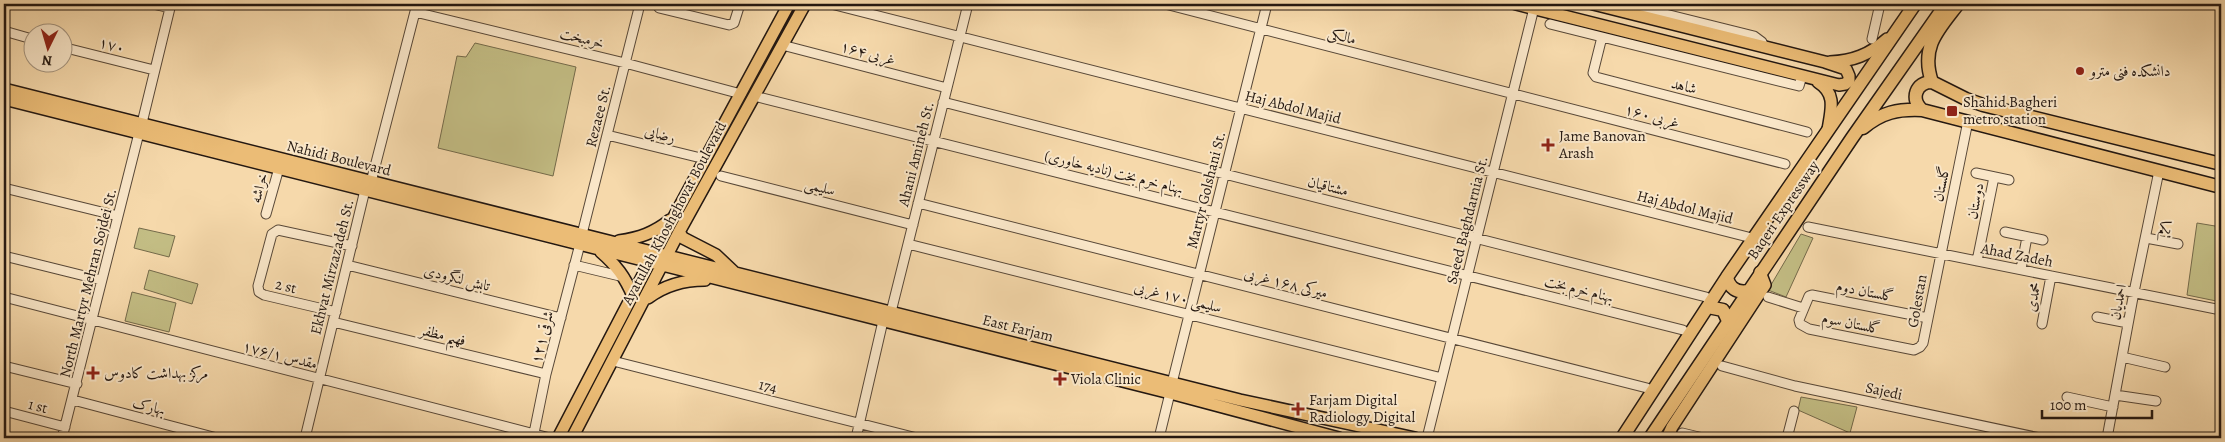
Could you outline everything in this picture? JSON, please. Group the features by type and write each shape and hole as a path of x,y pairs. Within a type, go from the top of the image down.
{"highway":[{"name":"Baqeri Expressway","path":"1622,438 1707,302 1727,277 1914,4"},
{"name":"Baqeri Expressway","path":"1650,438 1729,323 1760,272 1946,4"},
{"path":"1932,82 1928,70 1928,53 1933,36 1958,4"},
{"path":"1922,110 1916,102 1916,92 1922,84 1932,82 1966,100 2221,164"},
{"path":"1852,138 1872,120 1888,112 1902,109 1922,110 2221,187"},
{"path":"1727,277 1734,290 1738,292 1748,291"},
{"path":"1707,302 1723,310 1729,323"}],"main road":[{"name":"Ayatullah Khoshghovat Boulevard","path":"572,438 613,361 639,298 653,257 789,4"},
{"name":"Ayatullah Khoshghovat Boulevard","path":"558,438 639,298 665,260 804,4"},
{"path":"1516,4 1840,85 1849,81 1846,70 1825,62 1593,4"},
{"path":"1825,62 1859,58 1875,50 1895,32"},
{"path":"1806,77 1826,87 1831,94 1832,102 1828,131"},
{"name":"Nahidi Boulevard","path":"4,88 279,168 368,186"},
{"name":"Nahidi Boulevard","path":"4,99 140,128 581,239 614,242 653,257"},
{"path":"614,242 636,238 657,230 675,215"},
{"path":"679,232 683,238 716,255 734,272"},
{"name":"Nahidi Boulevard","path":"581,239 598,249 665,260"},
{"path":"598,249 615,263 639,298 661,288 690,280 720,280"},
{"name":"East Farjam","path":"665,260 734,272 887,316 1171,388 1338,438"},
{"name":"East Farjam","path":"665,260 720,280 887,316"},
{"path":"1668,438 1672,427 1765,285 1760,272"},
{"name":"East Farjam","path":"1171,388 1362,427"},
{"path":"1362,427 1391,438"},
{"path":"1362,427 1415,438"}],"street":[{"path":"153,4 170,6"},
{"name":"Rezaee St.","path":"581,239 640,4"},
{"path":"659,8 732,25 740,4"},
{"name":"Haj Abdol Majid","path":"832,4 1748,236"},
{"name":"Ahani Amineh St.","path":"856,438 887,316 913,225 968,4"},
{"name":"مالکی","path":"1165,4 1513,94"},
{"name":"Martyr Golshani St.","path":"1159,438 1267,4"},
{"path":"1626,4 1754,36 1762,42 1763,47"},
{"path":"1872,39 1880,4"},
{"name":"North Martyr Mehran Sojdei St.","path":"62,438 170,6"},
{"name":"خرمبخت","path":"416,8 741,94"},
{"name":"Ekhvat Mirzazadeh St.","path":"305,438 347,265 416,8"},
{"name":"Saeed Baghdarnia St.","path":"1427,438 1534,8"},
{"path":"1550,24 1800,86 1806,77"},
{"path":"4,32 22,36"},
{"name":"شاهد","path":"1602,37 1592,72 1596,77 1807,132"},
{"name":"۱۶۴ غربی","path":"782,45 947,88"},
{"name":"۱۷۰","path":"72,50 154,70"},
{"name":"۱۶۰ غربی","path":"1513,94 1784,164"},
{"name":"بهنام خرم بخت (نادیه خاوری)","path":"754,96 1467,275"},
{"name":"مشتاقیان","path":"944,102 1476,238 1707,302"},
{"name":"گلستان","path":"1940,253 1968,121"},
{"name":"رضایی","path":"607,135 705,159"},
{"name":"خراشه","path":"266,214 279,168"},
{"name":"احمدیان","path":"2107,438 2159,171"},
{"name":"دوستان","path":"1976,172 2009,180"},
{"name":"سلیمی","path":"721,176 913,225"},
{"name":"دوستان","path":"1977,261 1994,177"},
{"path":"4,188 118,216"},
{"name":"میرکی ۱۶۸ غربی","path":"918,203 1451,340 1648,388"},
{"name":"Ahad Zadeh","path":"1808,226 2221,310"},
{"name":"2 st","path":"336,312 259,292 258,286 274,231 278,230 352,246"},
{"path":"2005,232 2043,240"},
{"path":"2020,269 2027,237"},
{"name":"یکم","path":"2146,238 2178,244"},
{"name":"۱۲۱ شرقی","path":"534,436 546,374 581,239"},
{"name":"سلیمی ۱۷۰ غربی","path":"908,244 1442,378"},
{"name":"Golestan","path":"1914,350 1923,343 1940,253"},
{"path":"4,256 102,280"},
{"name":"تابش لنگرودی","path":"347,265 561,318"},
{"path":"574,265 625,277"},
{"name":"بهنام خرم بخت","path":"1467,275 1684,330"},
{"name":"محمدی","path":"2042,324 2051,276"},
{"name":"گلستان دوم","path":"1803,308 1809,296 1812,295 1928,318"},
{"name":"مقدس ۱۷۶/۱","path":"4,297 534,436 550,438"},
{"path":"1768,297 1803,308"},
{"name":"گلستان سوم","path":"1803,308 1799,320 1804,327 1914,350"},
{"path":"2097,317 2128,323"},
{"name":"فهیم مظفر","path":"333,322 546,374"},
{"path":"2122,357 2165,367"},
{"name":"174","path":"613,361 917,438"},
{"path":"4,366 76,384"},
{"name":"Sajedi","path":"1722,366 1795,386 2040,438"},
{"path":"2115,395 2156,402"},
{"path":"2067,397 2113,406"},
{"name":"بهارک","path":"73,400 217,438"},
{"name":"1 st","path":"4,411 65,427"},
{"path":"1787,438 1794,411"},
{"path":"1682,433 1703,438"}],"shaded area":[{"path":"475,43 576,67 553,176 438,148 457,56 466,57"},
{"path":"2197,223 2221,227 2221,302 2187,295"},
{"path":"139,228 175,236 169,257 134,248"},
{"path":"1801,234 1813,238 1786,297 1768,290"},
{"path":"149,270 198,284 192,304 144,289"},
{"path":"132,292 176,303 169,332 125,321"},
{"path":"1801,397 1857,407 1850,433 1798,410"}],"place":[{"name":"دانشکده فنی مترو","path":"2080,71"},
{"name":"Shahid Bagheri metro station","path":"1952,111"},
{"name":"Jame Banovan Arash","path":"1548,145"},
{"name":"مرکز بهداشت کادوس","path":"93,373"},
{"name":"Viola Clinic","path":"1060,379"},
{"name":"Farjam Digital Radiology Digital","path":"1298,409"}]}
